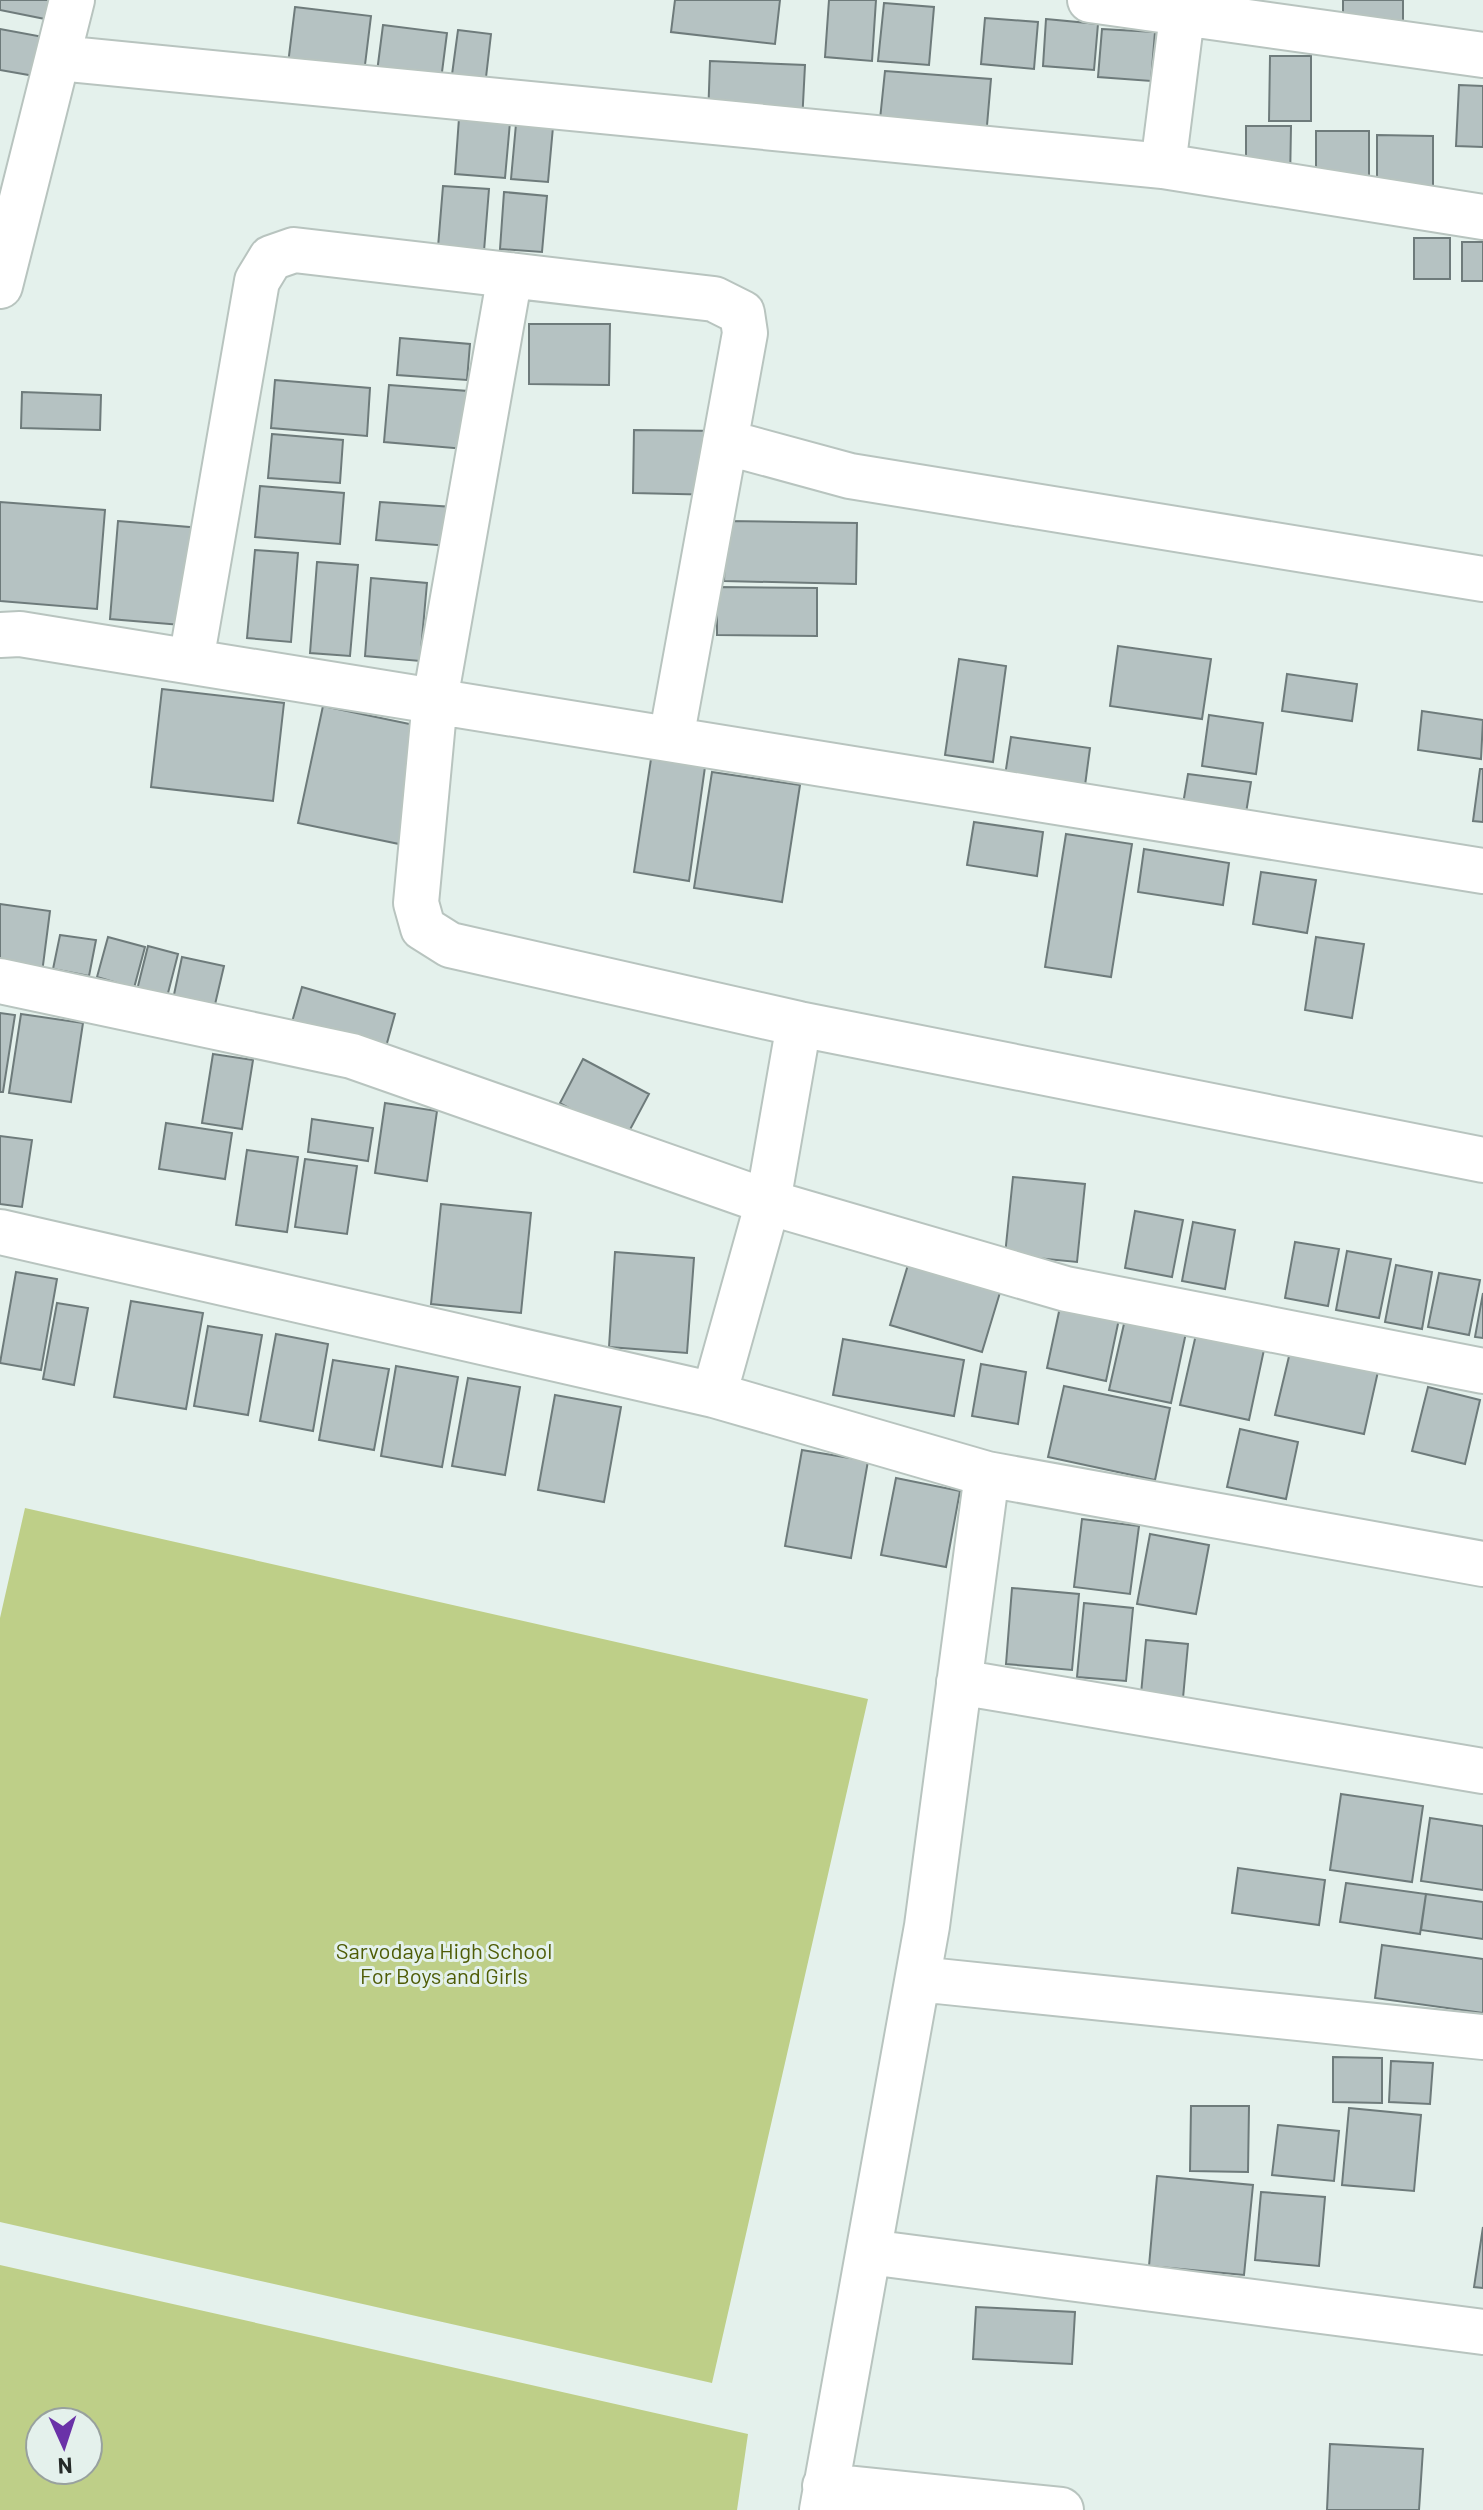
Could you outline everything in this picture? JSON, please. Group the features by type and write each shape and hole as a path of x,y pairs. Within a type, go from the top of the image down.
{"street":[{"path":"0,286 72,0"},
{"path":"1090,0 1183,7 1483,55"},
{"path":"1163,166 1183,7"},
{"path":"59,58 1163,166 1483,217"},
{"path":"191,661 257,281 271,258 294,250 714,299 742,313 745,333 671,739"},
{"path":"510,275 435,700 416,903 423,928 450,945 799,1024 1483,1160"},
{"path":"725,442 850,476 1483,579"},
{"path":"0,635 20,634 191,661 1483,871"},
{"path":"0,981 352,1056 768,1202 1066,1289 1483,1371"},
{"path":"714,1395 768,1202 799,1024"},
{"path":"0,1232 714,1395 987,1474 1483,1564"},
{"path":"987,1474 918,1979 823,2498 1061,2510"},
{"path":"959,1682 1483,1771"},
{"path":"918,1979 1483,2037"},
{"path":"869,2252 1483,2332"}],"green space":[{"name":"Sarvodaya High School For Boys and Girls","path":"25,1508 868,1699 712,2383 0,2222 0,1618"},
{"path":"0,2265 748,2434 737,2510 0,2510"}],"building":[{"path":"0,0 64,0 60,22 0,10"},
{"path":"675,0 780,0 775,44 671,32"},
{"path":"829,0 876,0 872,61 825,57"},
{"path":"1343,0 1403,0 1403,27 1343,27"},
{"path":"884,3 934,7 929,65 878,61"},
{"path":"295,7 371,16 364,73 288,64"},
{"path":"985,18 1038,22 1034,69 981,64"},
{"path":"1046,19 1098,24 1094,70 1043,66"},
{"path":"383,25 447,33 441,80 377,72"},
{"path":"0,29 54,39 46,78 0,70"},
{"path":"1102,29 1155,32 1151,81 1098,77"},
{"path":"458,30 491,34 485,86 451,82"},
{"path":"1270,56 1311,56 1311,121 1269,121"},
{"path":"710,61 805,65 802,123 708,118"},
{"path":"885,71 991,79 986,137 879,129"},
{"path":"1459,85 1483,86 1483,147 1456,146"},
{"path":"459,118 510,122 505,178 455,174"},
{"path":"516,124 553,127 548,182 511,179"},
{"path":"1246,126 1291,126 1290,183 1246,184"},
{"path":"1316,131 1369,131 1369,190 1316,190"},
{"path":"1377,135 1433,136 1433,199 1377,199"},
{"path":"443,186 489,189 484,251 438,247"},
{"path":"504,192 547,196 542,252 500,249"},
{"path":"1414,238 1450,238 1450,279 1414,279"},
{"path":"1462,242 1483,242 1483,281 1462,281"},
{"path":"529,324 610,324 609,385 529,384"},
{"path":"400,338 470,344 467,380 397,375"},
{"path":"275,380 370,388 367,436 271,428"},
{"path":"389,385 481,392 477,450 384,442"},
{"path":"22,392 101,395 100,430 21,428"},
{"path":"634,430 721,431 721,495 633,493"},
{"path":"272,434 343,440 340,483 268,478"},
{"path":"260,486 344,493 340,544 255,537"},
{"path":"0,502 105,510 97,609 0,601"},
{"path":"380,502 453,507 449,546 376,540"},
{"path":"118,521 201,528 193,626 110,619"},
{"path":"726,521 857,523 856,584 724,581"},
{"path":"255,550 298,553 291,642 247,638"},
{"path":"317,562 358,565 350,656 310,653"},
{"path":"371,578 427,583 420,661 365,656"},
{"path":"717,587 817,588 817,636 717,635"},
{"path":"1118,646 1211,659 1202,719 1110,706"},
{"path":"959,659 1006,666 993,762 945,755"},
{"path":"1287,674 1357,684 1352,721 1282,711"},
{"path":"162,689 284,703 273,801 151,787"},
{"path":"323,706 424,727 399,844 298,823"},
{"path":"1422,711 1483,720 1481,759 1418,750"},
{"path":"1209,715 1263,723 1256,774 1202,766"},
{"path":"1011,737 1090,748 1084,793 1004,782"},
{"path":"651,759 705,767 689,881 634,872"},
{"path":"1480,769 1483,769 1483,822 1473,821"},
{"path":"712,772 800,785 782,902 694,888"},
{"path":"1188,774 1251,782 1246,813 1183,804"},
{"path":"974,822 1043,832 1037,876 967,865"},
{"path":"1066,834 1132,844 1111,977 1045,967"},
{"path":"1144,849 1229,863 1223,905 1138,892"},
{"path":"1261,872 1316,880 1307,933 1253,924"},
{"path":"0,904 50,911 42,973 0,968"},
{"path":"60,935 96,940 89,976 53,969"},
{"path":"108,937 145,947 134,988 97,977"},
{"path":"1316,937 1364,944 1352,1018 1305,1010"},
{"path":"148,946 178,954 167,997 137,990"},
{"path":"182,957 224,966 213,1013 172,1004"},
{"path":"302,987 395,1014 384,1054 290,1029"},
{"path":"0,1013 15,1015 3,1092 0,1092"},
{"path":"21,1014 83,1023 71,1102 9,1093"},
{"path":"213,1054 253,1060 242,1129 202,1123"},
{"path":"583,1059 649,1094 625,1139 560,1103"},
{"path":"385,1103 437,1111 427,1181 375,1173"},
{"path":"312,1119 373,1128 368,1161 308,1152"},
{"path":"166,1123 232,1133 225,1179 159,1169"},
{"path":"0,1136 32,1140 22,1207 0,1204"},
{"path":"247,1150 298,1157 287,1232 236,1225"},
{"path":"305,1159 357,1166 347,1234 295,1227"},
{"path":"1013,1177 1085,1184 1077,1262 1005,1255"},
{"path":"441,1204 531,1213 521,1313 431,1304"},
{"path":"1135,1211 1183,1220 1172,1277 1125,1268"},
{"path":"1193,1222 1235,1230 1225,1289 1182,1281"},
{"path":"1295,1242 1339,1249 1328,1306 1285,1298"},
{"path":"1347,1251 1391,1259 1379,1318 1336,1310"},
{"path":"615,1252 694,1258 687,1353 609,1347"},
{"path":"910,1258 1002,1286 982,1352 890,1325"},
{"path":"1396,1265 1432,1272 1422,1329 1385,1322"},
{"path":"16,1272 57,1279 41,1370 0,1363"},
{"path":"1439,1273 1480,1280 1469,1335 1428,1327"},
{"path":"1483,1293 1483,1338 1475,1337"},
{"path":"131,1301 203,1313 186,1409 114,1397"},
{"path":"57,1303 88,1308 74,1385 43,1379"},
{"path":"1060,1307 1119,1319 1106,1381 1047,1368"},
{"path":"1126,1315 1187,1328 1171,1403 1109,1390"},
{"path":"208,1326 262,1335 248,1415 194,1406"},
{"path":"1197,1330 1265,1345 1249,1420 1180,1405"},
{"path":"276,1334 328,1344 313,1431 260,1421"},
{"path":"843,1339 964,1360 954,1416 833,1395"},
{"path":"1291,1348 1379,1367 1364,1434 1275,1415"},
{"path":"333,1360 389,1369 374,1450 319,1440"},
{"path":"981,1364 1026,1372 1018,1424 972,1416"},
{"path":"396,1366 458,1377 442,1467 381,1456"},
{"path":"468,1378 520,1387 505,1475 452,1466"},
{"path":"1064,1386 1170,1408 1155,1480 1048,1457"},
{"path":"1428,1387 1480,1400 1465,1464 1412,1451"},
{"path":"555,1395 621,1407 604,1502 538,1490"},
{"path":"1240,1429 1298,1442 1286,1499 1227,1487"},
{"path":"802,1450 868,1461 851,1558 785,1546"},
{"path":"896,1478 960,1491 946,1567 881,1555"},
{"path":"1082,1519 1139,1526 1130,1594 1074,1587"},
{"path":"1150,1534 1209,1545 1196,1614 1137,1604"},
{"path":"1012,1588 1079,1594 1072,1670 1006,1664"},
{"path":"1084,1603 1133,1608 1126,1681 1077,1677"},
{"path":"1146,1640 1188,1644 1183,1698 1141,1694"},
{"path":"1341,1794 1423,1806 1412,1882 1330,1870"},
{"path":"1430,1818 1483,1826 1483,1890 1421,1881"},
{"path":"1238,1868 1325,1880 1319,1925 1232,1913"},
{"path":"1346,1883 1426,1894 1420,1934 1340,1922"},
{"path":"1426,1894 1483,1902 1483,1939 1421,1930"},
{"path":"1382,1945 1483,1959 1483,2013 1375,1998"},
{"path":"1333,2057 1382,2058 1382,2103 1333,2102"},
{"path":"1391,2061 1433,2063 1430,2104 1389,2102"},
{"path":"1191,2106 1249,2106 1248,2172 1190,2171"},
{"path":"1349,2108 1421,2115 1414,2191 1342,2185"},
{"path":"1278,2125 1339,2131 1334,2181 1272,2175"},
{"path":"1157,2176 1253,2185 1244,2275 1149,2266"},
{"path":"1261,2192 1325,2197 1319,2266 1255,2260"},
{"path":"1483,2227 1483,2288 1474,2287"},
{"path":"976,2307 1075,2312 1072,2364 973,2359"},
{"path":"1330,2444 1423,2449 1419,2510 1327,2510"}]}
